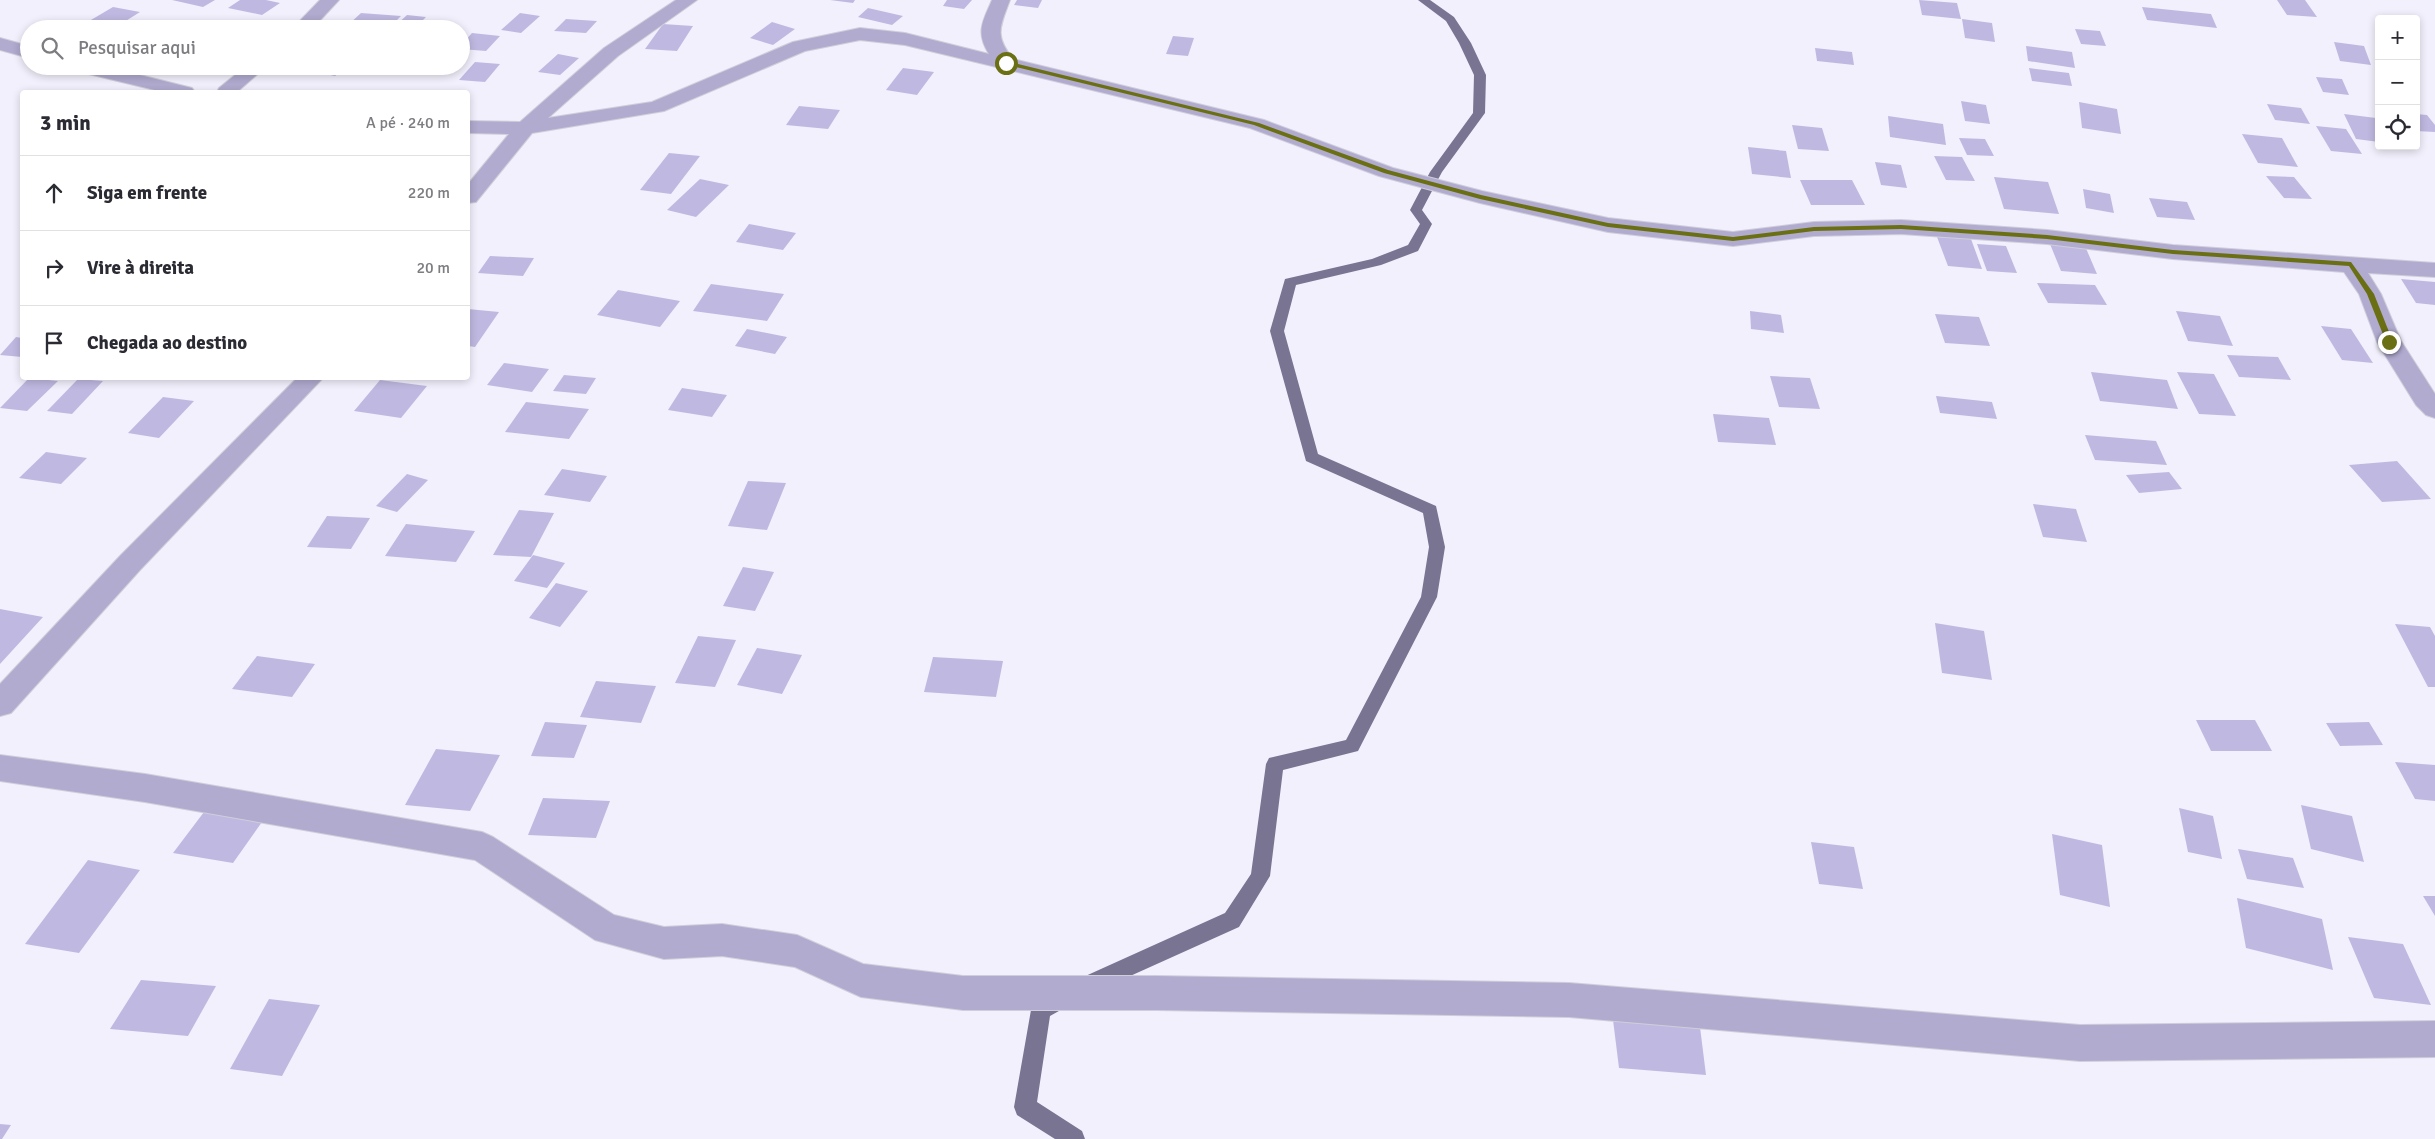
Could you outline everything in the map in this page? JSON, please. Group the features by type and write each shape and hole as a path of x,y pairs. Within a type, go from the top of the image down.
{"street":[{"path":"310,20 330,0"},
{"path":"470,194 525,128 611,52 688,0"},
{"path":"1001,0 988,37 992,47 1006,63"},
{"path":"470,126 525,128 657,107 800,46 860,34 905,39 1256,124 1395,174 1480,197 1608,225 1733,239 1814,229 1901,227 2047,237 2173,252 2435,270"},
{"path":"0,44 20,50"},
{"path":"116,75 177,90"},
{"path":"228,90 247,75"},
{"path":"2351,264 2370,294 2389,342 2425,399 2435,409"},
{"path":"0,704 137,556 309,380"},
{"path":"0,768 145,788 482,847 607,929 664,944 722,940 797,951 861,980 963,993 1157,993 1569,1000 2080,1043 2435,1039"}],"building":[{"path":"172,0 215,0 203,7"},
{"path":"240,0 266,0 280,3 262,15 228,8"},
{"path":"830,0 855,0 853,3"},
{"path":"947,0 972,0 964,9 943,6"},
{"path":"1017,0 1042,0 1038,8 1014,5"},
{"path":"1919,0 1957,3 1961,19 1922,15"},
{"path":"2277,0 2305,0 2317,17 2287,15"},
{"path":"113,7 140,12 127,20 91,20"},
{"path":"2142,7 2211,14 2217,28 2147,20"},
{"path":"868,8 903,16 892,25 858,17"},
{"path":"361,13 401,16 397,20 353,20"},
{"path":"520,13 540,16 521,33 501,30"},
{"path":"407,15 426,17 423,20 402,20"},
{"path":"566,19 597,21 586,33 554,31"},
{"path":"1962,19 1992,23 1995,42 1965,38"},
{"path":"772,22 795,29 773,45 750,38"},
{"path":"663,24 693,26 677,51 645,49"},
{"path":"2075,29 2100,31 2106,46 2081,44"},
{"path":"472,33 500,36 486,51 470,50 470,35"},
{"path":"1173,36 1194,38 1188,56 1166,54"},
{"path":"2334,42 2364,46 2371,65 2340,61"},
{"path":"2026,46 2072,52 2075,68 2028,61"},
{"path":"1815,48 1852,52 1854,65 1817,61"},
{"path":"558,54 579,58 560,75 538,72"},
{"path":"475,62 500,64 485,82 459,80 463,75 470,75 470,68"},
{"path":"903,68 934,72 917,95 886,90"},
{"path":"2029,68 2069,73 2072,86 2032,81"},
{"path":"2316,77 2342,79 2349,95 2323,92"},
{"path":"1961,101 1986,105 1990,124 1965,121"},
{"path":"2079,102 2117,109 2121,134 2082,128"},
{"path":"2267,104 2301,108 2310,124 2275,120"},
{"path":"799,106 840,110 828,129 786,125"},
{"path":"2344,114 2375,118 2375,141 2356,139"},
{"path":"2420,114 2427,115 2435,125 2435,132 2420,131"},
{"path":"1888,116 1943,124 1946,145 1890,137"},
{"path":"1792,125 1822,128 1829,151 1798,149"},
{"path":"2316,126 2346,129 2362,154 2331,151"},
{"path":"2242,134 2282,138 2298,167 2258,163"},
{"path":"1959,138 1985,139 1994,156 1967,155"},
{"path":"1748,147 1786,151 1791,178 1752,174"},
{"path":"669,153 700,156 671,194 640,190"},
{"path":"1934,156 1962,157 1975,181 1946,180"},
{"path":"1875,162 1901,165 1907,188 1881,185"},
{"path":"2266,176 2294,177 2312,199 2284,198"},
{"path":"1994,177 2048,182 2059,214 2004,209"},
{"path":"700,179 729,185 696,217 667,210"},
{"path":"1800,180 1852,180 1865,205 1811,205"},
{"path":"2083,189 2110,194 2114,213 2086,208"},
{"path":"2149,198 2187,202 2195,220 2157,217"},
{"path":"749,224 796,233 783,250 736,242"},
{"path":"1937,237 1971,239 1982,269 1948,266"},
{"path":"1977,244 2006,246 2017,273 1987,271"},
{"path":"2050,244 2085,246 2097,274 2061,271"},
{"path":"490,256 534,258 523,276 478,273"},
{"path":"2401,279 2435,282 2435,305 2416,303"},
{"path":"2037,283 2095,285 2107,305 2048,303"},
{"path":"711,284 784,294 767,321 693,311"},
{"path":"618,290 680,301 660,327 597,315"},
{"path":"470,309 499,312 475,347 470,346"},
{"path":"1750,311 1781,315 1784,333 1751,329"},
{"path":"2176,311 2220,316 2233,346 2188,341"},
{"path":"1935,314 1979,317 1990,346 1945,343"},
{"path":"2321,326 2351,329 2373,363 2342,360"},
{"path":"747,329 787,337 775,354 735,346"},
{"path":"16,337 20,338 20,357 0,355"},
{"path":"2227,355 2278,357 2291,380 2239,377"},
{"path":"504,363 549,369 532,392 487,385"},
{"path":"2091,372 2167,380 2178,409 2100,401"},
{"path":"2177,372 2214,374 2236,416 2199,414"},
{"path":"564,375 596,378 586,394 553,391"},
{"path":"1770,376 1810,378 1820,409 1779,407"},
{"path":"27,380 58,381 27,411 0,408"},
{"path":"77,380 103,381 72,414 47,411"},
{"path":"380,380 427,386 401,418 354,411"},
{"path":"682,388 727,395 712,417 668,410"},
{"path":"1936,396 1992,402 1997,419 1940,413"},
{"path":"163,397 194,401 159,438 128,433"},
{"path":"526,402 589,409 569,439 505,432"},
{"path":"1713,414 1769,418 1776,445 1718,442"},
{"path":"2085,435 2156,441 2167,465 2095,460"},
{"path":"46,452 87,458 61,484 19,478"},
{"path":"2397,461 2431,499 2382,502 2349,465"},
{"path":"562,469 607,476 590,502 544,495"},
{"path":"2169,472 2182,489 2139,493 2126,475"},
{"path":"407,474 428,480 397,512 376,506"},
{"path":"748,481 786,483 767,530 728,526"},
{"path":"2033,504 2076,509 2087,542 2043,537"},
{"path":"519,510 554,513 531,557 493,555"},
{"path":"327,516 370,518 351,549 307,547"},
{"path":"406,524 475,531 456,562 385,556"},
{"path":"533,555 565,563 547,588 514,581"},
{"path":"743,567 774,572 755,611 723,606"},
{"path":"556,583 588,591 560,627 529,618"},
{"path":"0,609 43,617 0,664"},
{"path":"1935,623 1984,631 1992,680 1942,673"},
{"path":"2395,624 2430,627 2435,636 2435,687 2428,687"},
{"path":"698,636 736,640 715,687 675,683"},
{"path":"757,648 802,655 782,694 737,685"},
{"path":"257,656 315,664 292,697 232,689"},
{"path":"933,657 1003,661 996,697 924,692"},
{"path":"596,681 656,686 641,723 580,717"},
{"path":"2196,720 2255,720 2272,751 2211,751"},
{"path":"545,722 587,725 574,758 531,756"},
{"path":"2369,722 2383,745 2340,746 2326,723"},
{"path":"436,749 500,755 470,811 405,805"},
{"path":"2395,762 2435,765 2435,801 2415,799"},
{"path":"543,798 610,801 596,838 528,835"},
{"path":"2301,805 2352,816 2364,862 2311,849"},
{"path":"2179,808 2213,816 2222,859 2188,852"},
{"path":"204,812 262,822 233,863 173,853"},
{"path":"2052,834 2102,845 2110,907 2060,895"},
{"path":"1811,842 1854,847 1863,889 1819,884"},
{"path":"2238,849 2293,858 2304,888 2247,879"},
{"path":"88,860 140,870 79,953 25,944"},
{"path":"2423,896 2435,896 2435,916"},
{"path":"2237,898 2322,919 2333,970 2246,948"},
{"path":"2348,937 2403,944 2431,1005 2374,998"},
{"path":"141,980 216,986 188,1036 110,1029"},
{"path":"269,999 320,1005 282,1076 230,1069"},
{"path":"1612,1012 1699,1019 1706,1075 1619,1068"},
{"path":"0,1124 11,1125 2,1139 0,1139"}],"waterway":[{"path":"1088,985 1122,968 1232,920 1260,876 1275,764 1352,746 1429,597 1437,547 1430,510 1311,457 1277,331 1290,282 1376,262 1413,248 1426,224 1416,210 1436,172 1479,113 1480,75 1465,43 1450,19 1423,0"},
{"path":"1059,1000 1041,1010 1025,1107 1074,1139"}],"route":[{"path":"1006,63 1256,124 1386,172 1480,197 1608,225 1733,239 1814,229 1901,227 2047,237 2173,252 2351,264 2370,294 2389,342"}]}
